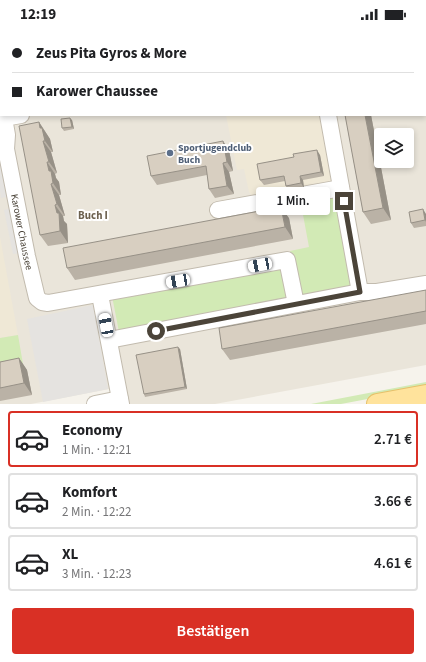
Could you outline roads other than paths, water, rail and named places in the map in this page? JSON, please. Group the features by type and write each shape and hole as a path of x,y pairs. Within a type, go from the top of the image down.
{"main road":[{"path":"378,404 426,395"}],"street":[{"name":"Karower Chaussee","path":"15,116 4,118 7,135 6,149 27,256 38,298 42,302 48,303 100,295 287,260 296,304"},
{"path":"328,116 360,292"},
{"path":"218,210 341,188"},
{"path":"109,340 360,292 377,292 426,284"},
{"path":"95,404 120,402 100,295"}],"place":[{"name":"Sportjugendclub Buch","path":"170,153"}],"district":[{"name":"Buch I","path":"93,215"}]}
